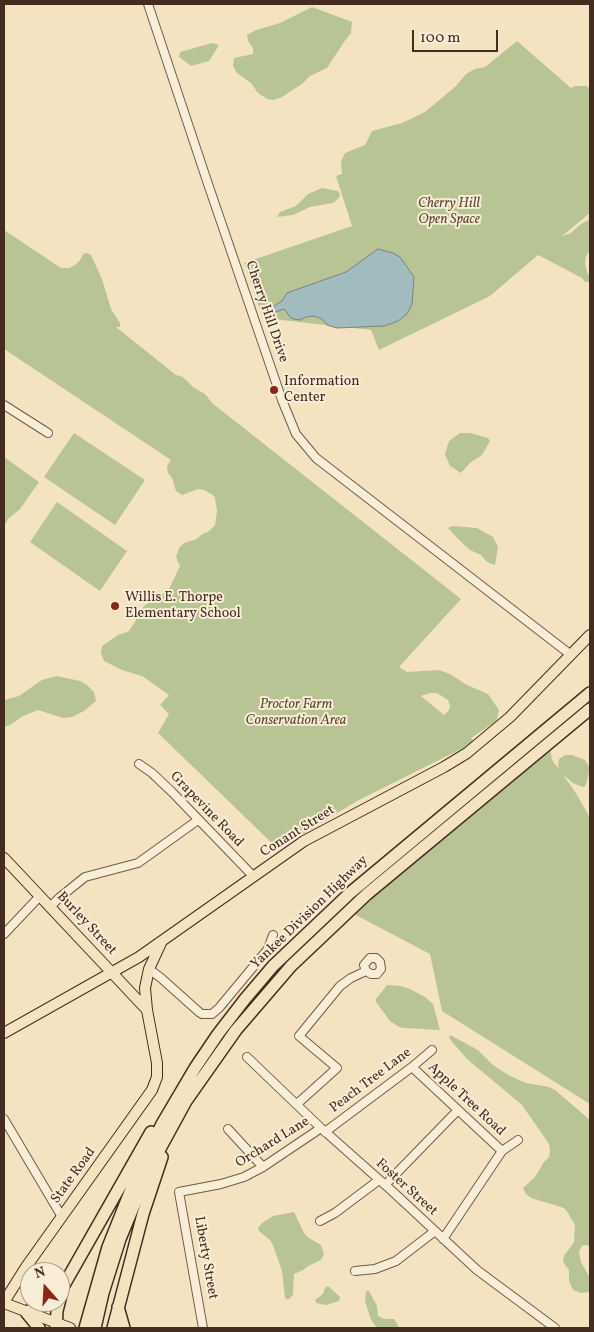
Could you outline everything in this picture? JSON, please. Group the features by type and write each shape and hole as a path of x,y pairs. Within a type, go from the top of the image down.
{"highway":[{"name":"Yankee Division Highway","path":"94,1328 94,1312 108,1247 136,1177 173,1105 195,1068 249,994 273,966 309,930 366,879 590,692"},
{"name":"Yankee Division Highway","path":"85,1328 94,1312 138,1194 173,1123 210,1065 272,986 336,923 414,855 590,709"},
{"path":"113,1328 145,1206 164,1150 173,1130 210,1065"},
{"path":"70,1275 140,1149 177,1090 195,1068"},
{"path":"118,1306 124,1328"},
{"path":"26,1312 39,1328"},
{"path":"56,1326 57,1312"}],"main road":[{"name":"Conant Street","path":"4,1033 113,972 161,942 310,837 467,753 510,716 590,635"},
{"name":"Burley Street","path":"4,858 147,1010"},
{"path":"147,1010 145,988 149,969 161,942"},
{"name":"State Road","path":"4,1303 14,1284 148,1096 157,1077 157,1063 147,1010"},
{"path":"4,1303 20,1310"},
{"path":"26,1312 56,1326 70,1328"}],"street":[{"name":"Cherry Hill Drive","path":"148,4 206,180 282,400 296,434 316,458 571,655"},
{"path":"4,404 48,433"},
{"name":"Grapevine Road","path":"139,764 152,773 253,876"},
{"path":"51,906 85,877 138,863 198,820"},
{"path":"4,934 40,896"},
{"name":"Yankee Division Highway","path":"149,969 199,1012 202,1014 212,1014 268,949 273,935"},
{"path":"297,1104 338,1068 299,1036 340,986 366,971"},
{"name":"Peach Tree Lane","path":"323,1130 412,1067 432,1050"},
{"name":"Foster Street","path":"248,1057 323,1130 483,1276 555,1328"},
{"name":"Apple Tree Road","path":"412,1067 502,1151"},
{"path":"320,1221 382,1182 458,1110"},
{"path":"4,1119 62,1218"},
{"path":"228,1129 264,1167"},
{"name":"Orchard Lane","path":"179,1192 233,1181 254,1173 323,1130"},
{"path":"444,1239 502,1151 518,1140"},
{"name":"Liberty Street","path":"179,1192 203,1328"},
{"path":"355,1271 376,1269 396,1261 435,1231"}],"green space":[{"path":"312,7 352,22 351,33 327,68 310,76 302,84 282,97 274,100 267,99 258,93 251,83 237,73 233,66 234,58 253,54 253,48 248,41 247,35 256,30 280,23"},
{"name":"Cherry Hill Open Space","path":"517,41 571,88 586,86 590,89 590,213 562,236 571,233 590,219 590,250 586,256 585,264 590,276 590,282 585,282 582,278 538,255 490,296 379,350 371,330 263,318 244,263 352,226 336,176 342,174 341,161 345,153 365,145 372,131 402,123 425,112 456,86 466,74 475,69 485,67"},
{"path":"212,43 219,45 209,61 191,66 179,57 180,52"},
{"path":"322,188 338,191 340,194 339,198 333,203 310,207 293,215 277,217 280,212 296,206 308,194"},
{"name":"Proctor Farm Conservation Area","path":"4,230 61,268 69,268 75,265 83,254 91,255 102,279 111,309 120,323 120,327 116,327 176,375 183,377 193,387 205,394 212,403 461,599 399,667 407,672 439,670 488,694 499,710 495,722 471,738 475,742 357,801 278,849 158,733 169,714 160,705 169,695 142,676 122,670 104,661 101,653 102,646 118,635 128,632 144,606 169,589 180,566 176,557 179,548 184,543 197,539 202,534 208,532 215,525 217,511 215,498 204,490 198,489 182,495 176,491 172,478 168,473 167,466 171,460 4,349","holes":["437,693 448,700 450,706 444,715 421,696"]},
{"path":"74,433 145,480 115,525 44,477"},
{"path":"460,433 470,433 488,438 490,441 482,455 470,463 461,473 450,466 445,454 449,441"},
{"path":"4,457 39,482 20,509 8,519 4,527"},
{"path":"57,502 127,551 100,591 30,542"},
{"path":"452,526 477,528 493,537 498,547 495,565 487,562 481,555 470,550 448,528"},
{"path":"57,676 80,681 87,685 94,692 96,701 84,711 72,717 63,718 38,710 4,727 4,700 19,696 42,680"},
{"path":"550,746 552,760 559,769 559,759 565,755 572,755 585,760 590,768 587,781 583,787 573,783 563,775 590,818 590,1104 442,1011 430,954 352,913 407,870"},
{"path":"387,985 410,989 425,997 433,1004 440,1030 399,1027 390,1021 376,1002 376,999"},
{"path":"450,1035 478,1050 493,1065 510,1076 526,1083 549,1087 555,1090 590,1120 590,1246 582,1246 579,1252 581,1262 590,1278 590,1292 581,1293 573,1290 569,1281 569,1270 563,1262 564,1256 574,1242 575,1225 568,1213 564,1208 531,1198 523,1188 535,1177 549,1157 549,1144 522,1105 467,1059 449,1038"},
{"path":"294,1212 304,1233 321,1245 324,1254 321,1260 294,1274 293,1295 288,1300 285,1298 282,1271 273,1245 258,1228 273,1216"},
{"path":"328,1286 340,1297 339,1301 326,1305 316,1303 315,1300 323,1294"},
{"path":"366,1291 369,1291 377,1306 378,1316 384,1319 394,1319 398,1325 397,1328 377,1328 371,1320 365,1301"}],"water":[{"path":"378,249 400,257 414,277 412,304 407,314 398,321 384,326 337,328 327,325 322,319 315,316 300,320 291,318 284,309 270,314 266,311 282,301 287,293 346,272"}],"place":[{"name":"Information Center","path":"274,390"},
{"name":"Willis E. Thorpe Elementary School","path":"115,606"}]}
